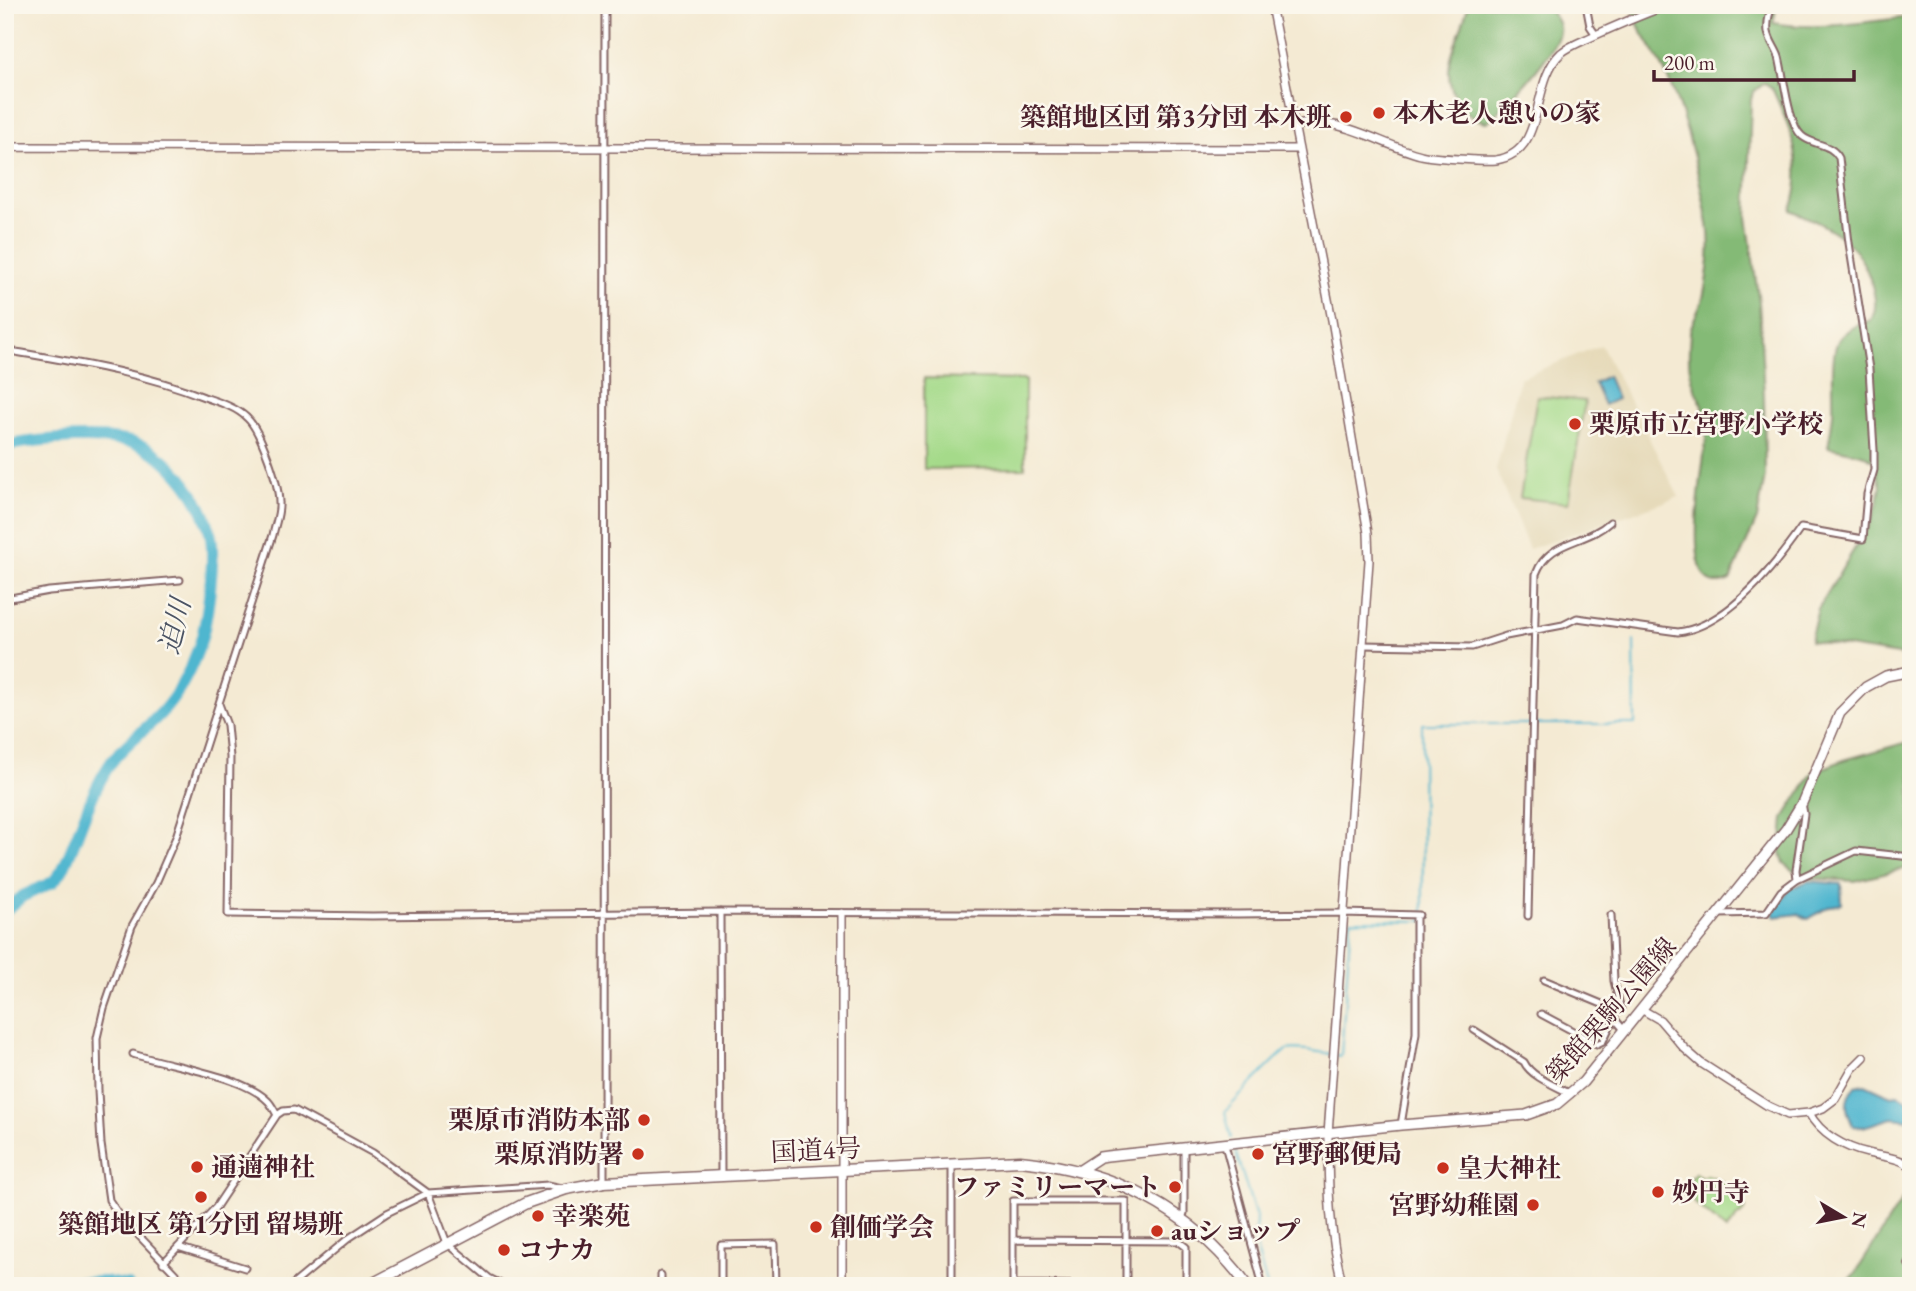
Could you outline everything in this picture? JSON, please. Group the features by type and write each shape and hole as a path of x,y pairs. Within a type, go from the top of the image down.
{"highway":[{"name":"国道4号","path":"368,1286 526,1203 566,1189 604,1182 1020,1161 1080,1170 1138,1192 1182,1219 1225,1256 1248,1286"}],"main road":[{"name":"築館栗駒公園線","path":"1080,1170 1100,1157 1107,1156 1401,1125 1526,1115 1557,1104 1571,1094 1767,855 1802,803 1833,725 1846,705 1866,687 1880,679 1911,671"}],"street":[{"path":"604,1182 605,5"},
{"path":"1271,5 1335,334 1368,533 1369,561 1328,1134 1328,1197 1333,1245 1343,1286"},
{"path":"1586,5 1590,26 1596,35"},
{"path":"1294,125 1308,121 1333,125 1423,156 1495,160 1514,153 1526,144 1549,69 1562,53 1619,23 1668,5"},
{"path":"1363,645 1472,647 1533,630 1563,625 1577,618 1678,632 1692,630 1714,620 1742,596 1784,553 1801,528 1863,539 1867,494 1874,470 1874,450 1868,369 1839,158 1836,152 1827,146 1803,137 1797,131 1779,56 1768,32 1773,5"},
{"path":"5,149 1299,149"},
{"path":"5,350 175,385 231,407 248,419 274,477 279,504 273,535 176,837 156,883 132,926 104,1008 97,1038 101,1144 109,1200 120,1216 187,1286"},
{"path":"1528,916 1535,574 1541,561 1553,550 1600,530 1610,522"},
{"path":"5,599 49,591 180,580"},
{"path":"219,704 227,725 230,757 228,914 1343,912 1417,916 1416,1033 1401,1125"},
{"path":"1797,879 1804,814 1802,803"},
{"path":"1719,914 1766,914 1781,891 1797,879 1856,851 1911,857"},
{"path":"720,912 721,1175"},
{"path":"842,913 842,1286"},
{"path":"1541,1014 1597,1044 1603,1041 1614,1016 1621,1010 1614,981 1611,915"},
{"path":"1544,980 1609,1007 1624,1030"},
{"path":"1642,1009 1660,1020 1701,1063 1768,1106 1788,1115 1809,1113 1823,1108 1835,1099 1852,1069 1864,1057"},
{"path":"1474,1030 1524,1062 1537,1076 1571,1094"},
{"path":"133,1054 252,1090 271,1103 277,1115"},
{"path":"163,1263 216,1207 277,1115 283,1111 294,1110 373,1153 428,1193 447,1243 489,1278 505,1286"},
{"path":"1809,1113 1815,1125 1850,1148 1896,1159 1911,1167"},
{"path":"1231,1144 1263,1286"},
{"path":"1182,1219 1184,1149"},
{"path":"952,1163 952,1286"},
{"path":"291,1286 349,1238 387,1213 428,1193 548,1185 566,1189"},
{"path":"1013,1201 1126,1201 1126,1285 1013,1285 1013,1240 1013,1201"},
{"path":"1013,1240 1178,1241 1186,1247 1186,1286"},
{"path":"721,1286 721,1245 775,1244 776,1286"},
{"path":"178,1247 245,1268"},
{"path":"661,1275 661,1286"}],"shaded area":[{"name":"栗原市立宮野小学校","path":"1601,345 1679,497 1529,549 1496,470 1520,378"}],"green space":[{"path":"1468,5 1543,5 1555,17 1559,28 1549,54 1517,93 1487,122 1466,111 1449,79 1452,55"},
{"path":"1632,5 1777,5 1773,23 1807,26 1911,17 1911,657 1810,641 1818,609 1870,523 1878,502 1881,486 1873,460 1862,454 1828,447 1833,413 1833,366 1838,341 1853,328 1871,320 1875,301 1865,267 1850,245 1830,229 1791,210 1797,178 1794,147 1772,88 1765,83 1753,92 1751,100 1747,217 1759,302 1765,476 1757,519 1730,580 1712,582 1702,570 1697,548 1697,520 1707,421 1691,377 1689,352 1691,329 1702,302 1706,280 1709,233 1697,168 1674,93 1663,67 1642,33"},
{"path":"924,378 1025,380 1025,468 924,469"},
{"path":"1537,396 1585,401 1568,503 1520,498"},
{"path":"1911,741 1911,867 1855,881 1811,878 1784,863 1781,853 1784,818 1813,772"},
{"path":"1695,1173 1701,1178 1706,1175 1713,1177 1724,1184 1746,1209 1726,1230 1681,1191"},
{"path":"1911,1186 1911,1286 1844,1286 1855,1274"}],"water":[{"path":"1607,376 1617,399 1604,405 1594,383"},
{"path":"1808,881 1841,884 1842,904 1830,906 1808,919 1798,914 1775,917 1773,913 1789,889"},
{"path":"1865,1084 1891,1096 1898,1095 1911,1103 1910,1120 1892,1118 1863,1127 1853,1126 1847,1110 1847,1101 1855,1086"}],"waterway":[{"name":"迫川","path":"5,446 55,439 94,438 113,439 142,446 176,472 195,497 208,524 212,548 204,628 197,652 182,684 162,712 110,764 96,790 62,871 53,882 23,896 5,911"},
{"path":"1336,1055 1341,1056 1351,920 1423,921 1422,724 1635,724 1634,641"},
{"path":"1231,1138 1225,1112 1283,1053 1297,1049 1330,1054"},
{"path":"1234,1147 1256,1217 1255,1243 1267,1286"},
{"name":"迫川","path":"5,1284 106,1282 128,1286"}],"place":[{"name":"本木老人憩いの家","path":"1379,113"},
{"name":"築館地区団 第3分団 本木班","path":"1346,117"},
{"name":"栗原市立宮野小学校","path":"1575,424"},
{"name":"栗原市消防本部","path":"644,1120"},
{"name":"栗原消防署","path":"638,1154"},
{"name":"宮野郵便局","path":"1258,1154"},
{"name":"通遖神社","path":"197,1167"},
{"name":"皇大神社","path":"1443,1168"},
{"name":"ファミリーマート","path":"1175,1187"},
{"name":"妙円寺","path":"1658,1192"},
{"name":"築館地区 第1分団 留場班","path":"201,1197"},
{"name":"宮野幼稚園","path":"1533,1205"},
{"name":"幸楽苑","path":"538,1216"},
{"name":"創価学会","path":"816,1227"},
{"name":"auショップ","path":"1157,1231"},
{"name":"コナカ","path":"504,1250"}]}
